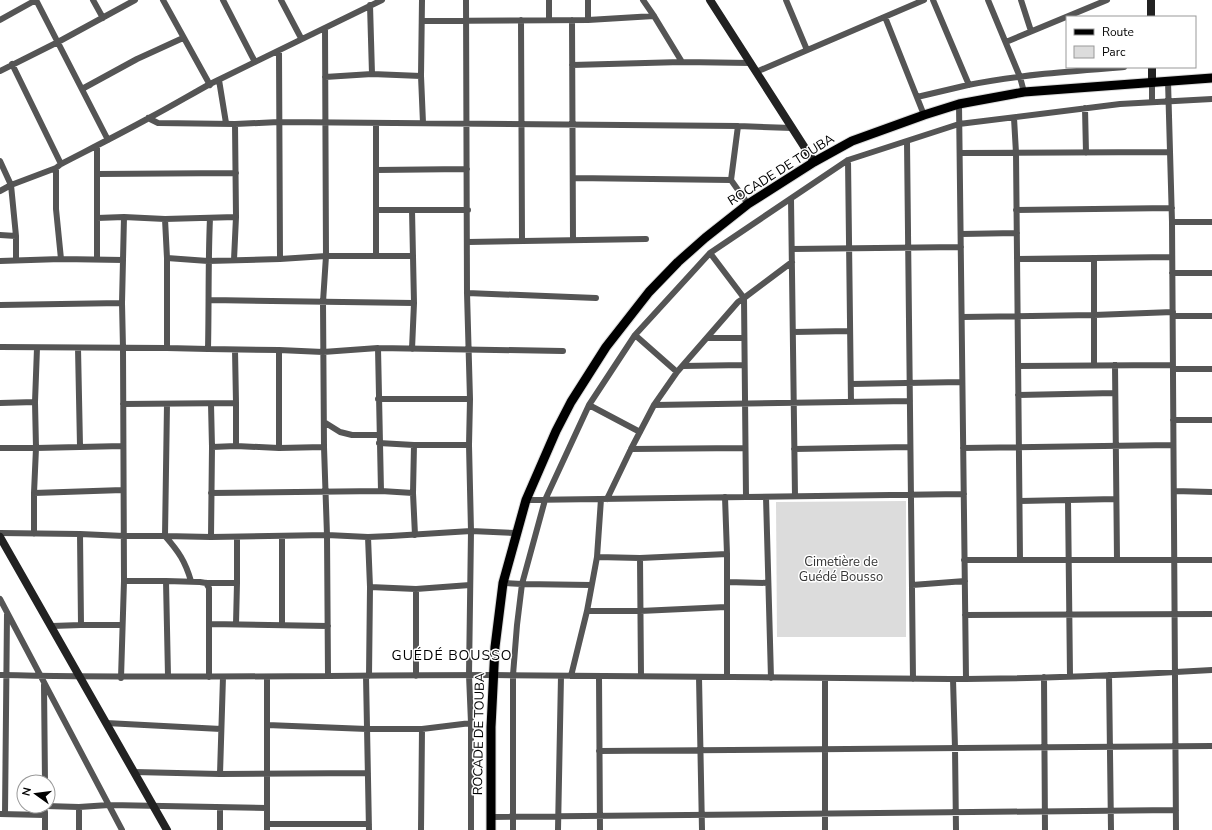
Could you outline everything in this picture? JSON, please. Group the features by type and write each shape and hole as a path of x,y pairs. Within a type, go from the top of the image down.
{"main road":[{"path":"710,0 814,162"},
{"path":"1151,0 1151,16"},
{"path":"1152,68 1152,82"},
{"name":"ROCADE DE TOUBA","path":"491,830 491,727 495,647 503,583 516,533 526,500 556,431 572,402 606,347 649,292 678,262 705,238 748,204 814,162 852,142 924,115 959,104 1024,92 1212,78"},
{"path":"0,537 167,830"}],"street":[{"path":"0,20 36,0 108,140"},
{"path":"94,0 102,18"},
{"path":"0,71 58,42 135,0"},
{"path":"163,0 210,84"},
{"path":"223,0 255,62"},
{"path":"281,0 301,38"},
{"path":"0,190 58,166 210,84 279,51 301,38 382,0"},
{"path":"422,0 423,21 421,76 423,123"},
{"path":"466,0 468,210 467,293 470,399 469,445 471,531 469,675 471,723 471,830"},
{"path":"548,0 549,20"},
{"path":"588,0 588,20"},
{"path":"643,0 682,62"},
{"path":"786,0 807,50"},
{"path":"756,72 924,0"},
{"path":"933,0 969,85"},
{"path":"988,0 1020,77 1024,92"},
{"path":"1021,0 1031,31"},
{"path":"1068,16 1107,0"},
{"path":"370,6 372,74"},
{"path":"423,21 588,20 654,16"},
{"path":"885,17 924,115"},
{"path":"1006,42 1066,17"},
{"path":"521,20 522,241"},
{"path":"572,20 573,240"},
{"path":"325,28 326,256 323,302 323,352 328,676"},
{"path":"82,88 137,59 183,38"},
{"path":"279,51 280,259"},
{"path":"572,65 682,62 751,64"},
{"path":"12,64 58,166 56,209 61,259"},
{"path":"917,97 969,85 1020,77 1110,68"},
{"path":"326,77 372,74 421,76"},
{"path":"219,80 226,123"},
{"path":"1168,81 1172,208 1176,830"},
{"path":"1152,82 1152,102"},
{"path":"513,830 513,675 517,625 522,584 545,500 589,405 635,335 710,253 848,160 959,124 1120,104 1212,99"},
{"path":"959,104 966,679"},
{"path":"1085,108 1086,152"},
{"path":"148,118 158,123 467,123 792,128"},
{"path":"1014,118 1016,153 1020,560"},
{"path":"376,123 376,256"},
{"path":"234,260 236,217 236,124"},
{"path":"738,126 731,180 748,204"},
{"path":"907,142 913,679"},
{"path":"97,146 97,259"},
{"path":"960,153 1170,152"},
{"path":"848,160 851,402"},
{"path":"0,161 11,185 16,236 16,260"},
{"path":"376,170 467,169"},
{"path":"97,174 236,173"},
{"path":"573,178 731,180"},
{"path":"791,199 795,496"},
{"path":"1016,210 1172,208"},
{"path":"376,210 468,210"},
{"path":"412,210 414,303 412,349"},
{"path":"97,218 124,217 165,219 236,217"},
{"path":"121,678 124,581 124,404 122,303 124,217"},
{"path":"208,350 210,300 208,262 210,218"},
{"path":"165,219 167,258 167,348"},
{"path":"1172,222 1212,222"},
{"path":"961,234 1017,233"},
{"path":"0,235 16,236"},
{"path":"468,242 646,239"},
{"path":"792,249 961,247"},
{"path":"710,253 744,298 746,497"},
{"path":"167,258 208,262 326,256 412,256"},
{"path":"1017,260 1172,257"},
{"path":"1094,258 1094,365"},
{"path":"0,260 123,260"},
{"path":"571,676 587,611 597,557 604,499 654,405 677,372 738,302 792,262"},
{"path":"1172,273 1212,273"},
{"path":"467,293 596,298"},
{"path":"210,300 414,303"},
{"path":"0,305 122,303"},
{"path":"962,317 1173,314 1212,316"},
{"path":"793,332 850,331"},
{"path":"635,335 677,372"},
{"path":"707,338 744,338"},
{"path":"0,347 167,348 323,352 378,348 468,348 563,351"},
{"path":"34,534 37,348"},
{"path":"78,348 80,446"},
{"path":"378,348 381,491"},
{"path":"235,350 236,446"},
{"path":"279,350 279,448"},
{"path":"683,366 744,365"},
{"path":"1018,366 1115,365 1212,369"},
{"path":"1115,365 1117,559"},
{"path":"851,384 962,382"},
{"path":"1018,395 1115,393"},
{"path":"378,399 470,399"},
{"path":"654,405 910,401"},
{"path":"0,403 35,402"},
{"path":"124,404 236,403"},
{"path":"167,404 165,536 177,549 186,564 191,581"},
{"path":"210,404 212,446 212,537"},
{"path":"589,405 640,432"},
{"path":"1173,420 1212,420"},
{"path":"324,422 340,432 379,435"},
{"path":"379,443 414,445 469,445"},
{"path":"414,445 413,493 415,535"},
{"path":"963,448 1173,445"},
{"path":"0,448 123,446"},
{"path":"212,446 279,448 324,447"},
{"path":"631,449 745,448"},
{"path":"794,449 910,448"},
{"path":"34,493 123,490"},
{"path":"211,493 381,491 413,493"},
{"path":"1174,491 1212,492"},
{"path":"526,500 964,494"},
{"path":"725,497 727,554 727,677"},
{"path":"766,497 771,678"},
{"path":"1020,501 1116,499"},
{"path":"1068,500 1070,676"},
{"path":"0,533 212,537 327,535 368,537 471,531 516,533"},
{"path":"80,534 81,625"},
{"path":"282,536 282,625"},
{"path":"236,537 236,624"},
{"path":"267,677 267,827 369,827 367,729 370,587 368,537"},
{"path":"597,557 640,558 727,554"},
{"path":"640,558 641,676"},
{"path":"964,560 1212,560"},
{"path":"124,581 237,583"},
{"path":"166,581 168,676"},
{"path":"912,585 965,581"},
{"path":"727,582 768,582"},
{"path":"206,583 209,588 209,677"},
{"path":"503,583 591,585"},
{"path":"370,587 416,589 470,585"},
{"path":"416,589 416,676"},
{"path":"0,599 122,830"},
{"path":"587,611 640,611 726,607"},
{"path":"7,612 3,675 3,814 45,815 45,830"},
{"path":"965,615 1212,614"},
{"path":"210,624 328,626"},
{"path":"52,626 122,625"},
{"path":"3,675 121,678 168,676 267,677 513,675 966,679 1212,670"},
{"path":"1109,674 1111,830"},
{"path":"558,830 561,676"},
{"path":"599,676 600,830"},
{"path":"220,774 223,677"},
{"path":"698,677 702,830"},
{"path":"1044,677 1046,830"},
{"path":"825,678 825,830"},
{"path":"953,679 956,830"},
{"path":"44,683 45,774"},
{"path":"106,723 221,729"},
{"path":"267,725 367,729 422,729 471,723"},
{"path":"421,830 422,729"},
{"path":"600,751 1212,746"},
{"path":"134,772 220,774 368,773"},
{"path":"56,806 79,807 109,805 267,808"},
{"path":"79,807 79,830"},
{"path":"220,808 220,830"},
{"path":"491,817 1176,810"},
{"path":"117,820 117,830"}],"green space":[{"name":"Cimetière de Guédé Bousso","path":"906,501 906,637 777,637 776,502"}],"district":[{"name":"GUÉDÉ BOUSSO","path":"452,655"}]}
